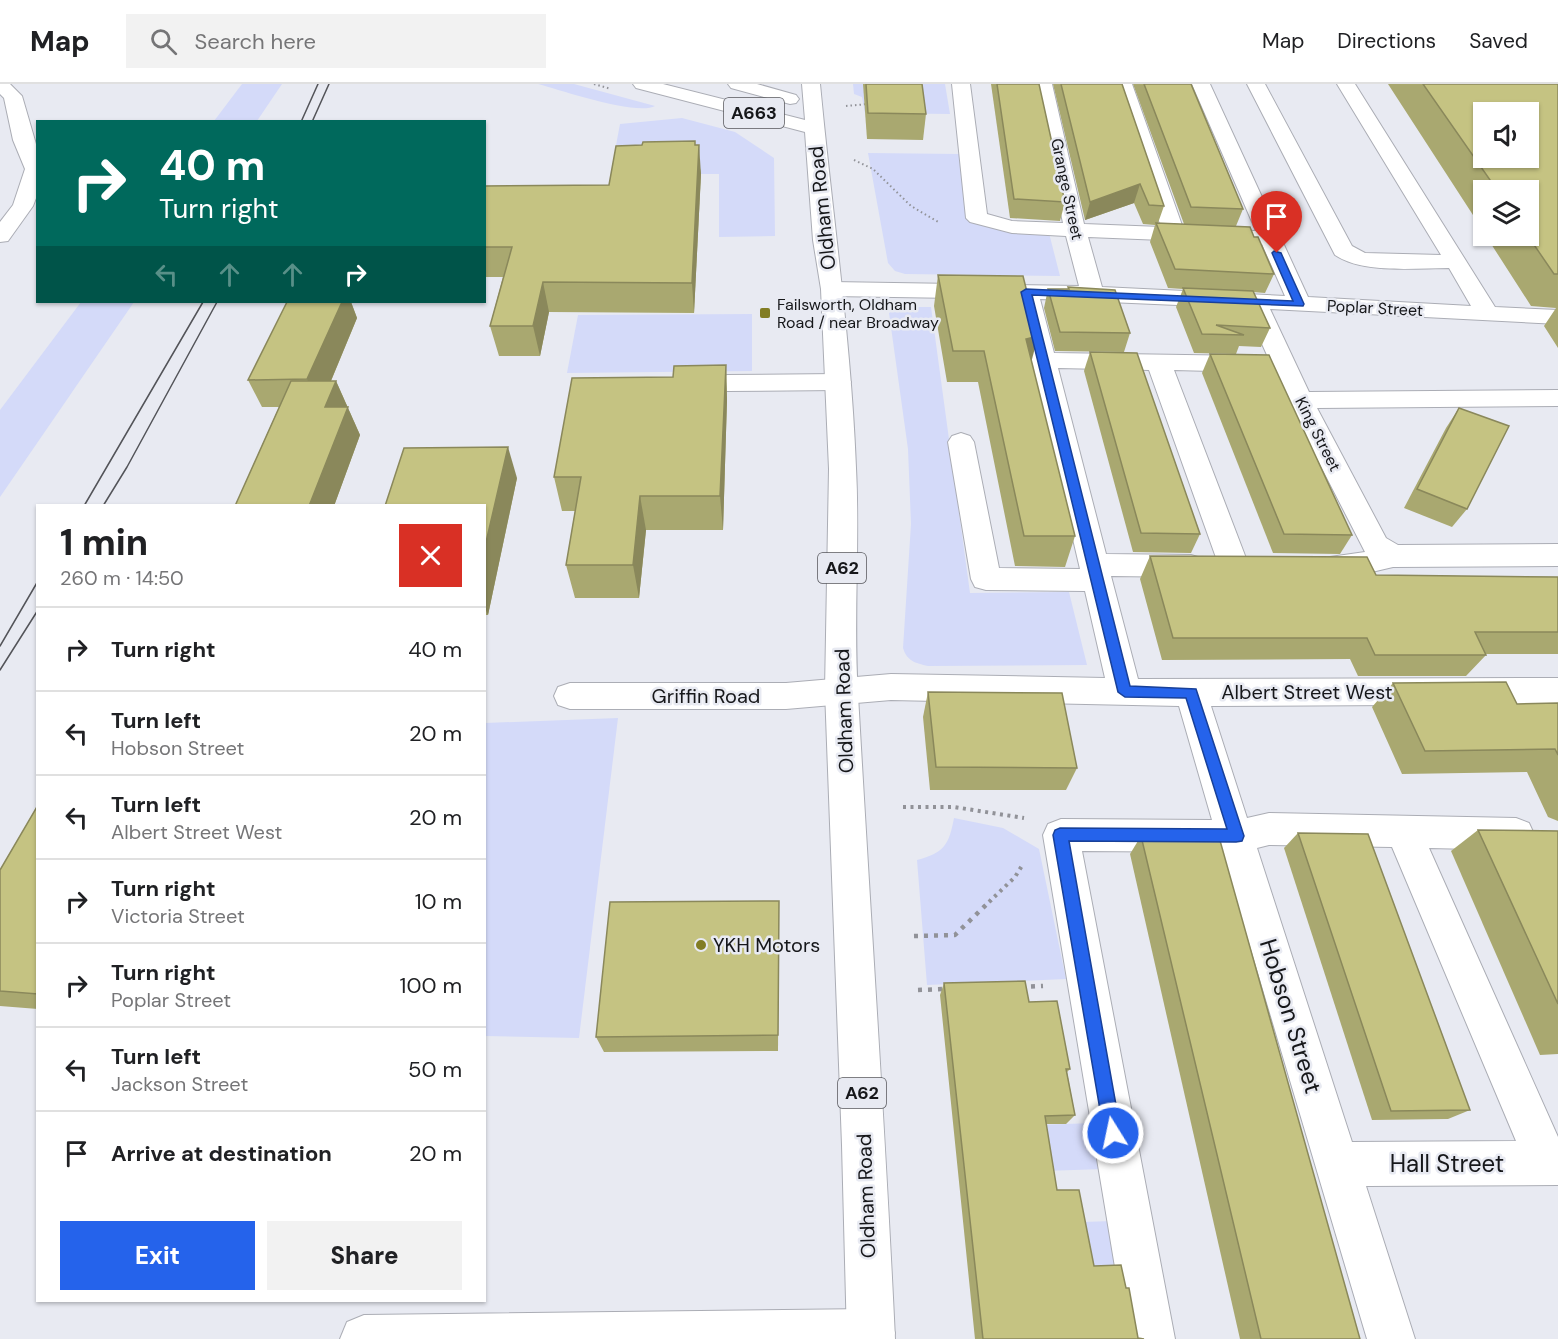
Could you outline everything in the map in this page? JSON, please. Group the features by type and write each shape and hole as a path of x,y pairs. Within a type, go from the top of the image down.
{"main road":[{"path":"0,84 13,96 16,142 35,169 22,206 0,236"},
{"name":"A663","path":"642,84 814,128"},
{"name":"A663","path":"737,84 812,105"},
{"name":"Oldham Road","path":"811,84 824,240 832,289 843,469 841,690 864,1145 871,1336"},
{"path":"961,84 977,218 1012,227 1270,238"},
{"name":"Grange Street","path":"1043,84 1075,229 1092,293"},
{"path":"1123,84 1174,234"},
{"path":"1202,84 1300,304"},
{"path":"1256,84 1343,250 1353,257 1365,260 1458,262"},
{"path":"1346,84 1488,314"},
{"name":"Poplar Street","path":"832,289 1092,293 1558,317"},
{"path":"1026,292 1125,692"},
{"name":"King Street","path":"1255,302 1300,400 1375,546 1393,556"},
{"path":"1042,360 1284,365"},
{"path":"961,442 986,579 1245,566 1159,362"},
{"path":"727,383 838,382"},
{"path":"1300,400 1558,398"},
{"path":"1301,567 1346,567 1393,556 1558,555"},
{"name":"Albert Street West","path":"841,690 891,687 1191,693 1558,691"},
{"name":"Griffin Road","path":"570,696 786,696 841,690"},
{"name":"Hobson Street","path":"1191,693 1391,1339"},
{"path":"1151,1339 1086,985 1053,831 1236,836 1269,829 1551,835"},
{"path":"1404,833 1553,1163"},
{"name":"Hall Street","path":"1337,1164 1553,1163"},
{"path":"364,1339 871,1336"}],"path":[{"path":"845,106 865,106 873,100"},
{"path":"903,807 954,807 1023,818 1053,831 1015,877 955,935 914,936"},
{"path":"1014,987 1086,985"},
{"path":"918,990 954,989"}],"shaded area":[{"path":"242,84 282,84 258,120 215,120"},
{"path":"538,84 574,84 655,106 632,108 616,105"},
{"path":"853,84 945,84 950,114 865,113 862,97 854,94"},
{"path":"682,118 735,132 774,158 775,236 719,237 719,174 697,174 605,204 620,124"},
{"path":"868,153 959,154 971,223 1014,232 1049,233 1060,276 905,274 895,271 888,263"},
{"path":"80,303 133,303 0,497 0,410"},
{"path":"899,307 931,307 970,593 1069,592 1087,665 928,666 912,661 907,656 903,648 911,524 908,449 889,313"},
{"path":"752,314 752,371 567,373 578,315"},
{"path":"618,718 579,1038 486,1036 486,723"},
{"path":"954,818 1003,828 1039,849 1066,979 927,985 917,860 939,851 944,846 950,835"},
{"path":"1095,1123 1104,1169 1044,1171 1036,1125"},
{"path":"1113,1221 1122,1269 1058,1270 1051,1223"}],"building":[{"path":"866,84 922,84 926,114 868,113"},
{"path":"997,84 1039,84 1065,202 1014,199"},
{"path":"1061,84 1122,84 1164,206 1149,205 1140,184 1090,202"},
{"path":"1144,84 1191,84 1243,209 1191,207"},
{"path":"1423,84 1558,84 1558,274 1554,274 1535,246 1539,246 1539,180 1490,180 1482,168 1539,168 1539,102 1473,102 1473,156"},
{"path":"695,141 695,145 699,145 692,283 543,282 533,326 490,326 512,247 486,247 486,186 609,185 616,146 642,145 643,142"},
{"path":"1156,223 1250,227 1254,237 1258,237 1274,274 1175,269"},
{"path":"938,275 1023,276 1038,336 1026,339 1075,536 1024,536 984,351 953,351"},
{"path":"1068,287 1115,290 1130,333 1060,332 1048,289 1069,289"},
{"path":"1183,288 1253,291 1270,328 1216,325 1244,335 1202,334"},
{"path":"286,303 342,303 307,379 248,380"},
{"path":"1090,352 1137,353 1200,534 1141,533"},
{"path":"1210,354 1269,355 1352,535 1284,534"},
{"path":"726,365 720,496 640,496 633,565 566,565 581,477 554,477 572,378 673,377 674,366"},
{"path":"291,381 336,381 325,407 348,407 310,504 236,504"},
{"path":"1459,408 1509,426 1467,509 1417,489"},
{"path":"508,447 486,542 486,504 386,504 404,448"},
{"path":"1150,556 1367,557 1376,575 1558,577 1558,632 1475,632 1486,655 1375,655 1367,638 1173,638"},
{"path":"1506,682 1517,704 1558,703 1558,755 1555,749 1425,751 1393,683"},
{"path":"928,692 1062,693 1077,768 936,767"},
{"path":"36,808 36,994 0,991 0,870"},
{"path":"1478,830 1558,831 1558,1004"},
{"path":"1298,833 1368,834 1470,1110 1391,1111"},
{"path":"1141,836 1219,837 1360,1339 1261,1339"},
{"path":"779,901 778,1035 596,1037 610,902"},
{"path":"1025,981 1029,1002 1057,1001 1070,1069 1066,1069 1075,1115 1045,1116 1057,1190 1079,1190 1094,1266 1121,1265 1126,1288 1129,1288 1138,1338 1144,1339 983,1339 944,983"}],"tram line":[{"path":"302,120 318,84"},
{"path":"313,120 329,84"},
{"path":"85,504 202,303"},
{"path":"104,504 127,467 216,303"},
{"path":"0,646 36,584"},
{"path":"0,670 36,613"}],"place":[{"name":"Failsworth, Oldham Road / near Broadway","path":"765,313"},
{"name":"YKH Motors","path":"701,945"}],"route":[{"path":"1113,1133 1060,835 1236,836 1191,693 1125,692 1026,292 1092,293 1300,304 1277,253"}]}
